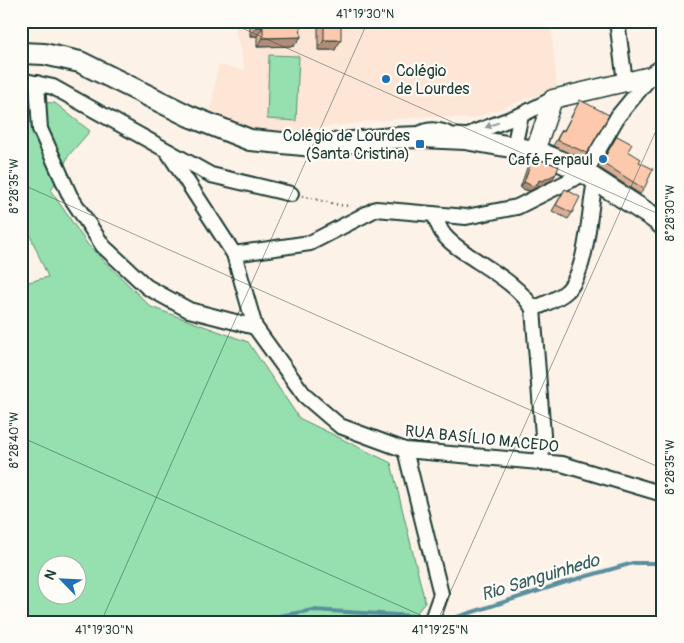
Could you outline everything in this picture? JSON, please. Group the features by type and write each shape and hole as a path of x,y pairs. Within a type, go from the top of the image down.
{"main road":[{"path":"21,53 44,54 80,62 189,116 250,140 314,146 392,138 462,138 514,146 560,161 591,177 663,225"}],"street":[{"path":"618,21 625,82"},
{"path":"462,138 521,115 553,99 625,82 657,72"},
{"path":"533,309 567,291 579,272 594,187 591,177 618,116 657,72"},
{"name":"RUA BASÍLIO MACEDO","path":"21,80 53,87 168,152 234,254 255,327 305,396 340,426 405,450 562,464 663,494"},
{"path":"37,83 40,129 70,196 103,246 147,286 190,310 255,327"},
{"path":"535,152 553,99"},
{"path":"514,146 521,115"},
{"path":"168,152 211,175 291,194"},
{"path":"234,254 310,243 376,209 466,217 516,207 591,177"},
{"path":"434,214 438,226 445,237 494,272 528,300 533,309 544,435 541,462"},
{"path":"405,450 441,594 431,622"}],"path":[{"path":"291,194 339,205 376,209"}],"shaded area":[{"name":"Colégio de Lourdes","path":"233,21 551,21 557,88 471,119 427,116 396,119 307,129 306,137 259,131 210,115 218,65 245,70"}],"green space":[{"path":"269,55 299,56 296,121 267,119"},
{"path":"35,102 55,103 90,131 69,155 51,191 88,245 151,307 248,342 299,418 391,463 425,602 410,622 21,622 21,284 48,277 21,214 21,129"}],"building":[{"path":"256,21 300,21 301,37 263,38 263,27 256,27"},
{"path":"324,21 341,21 341,40 324,40"},
{"path":"580,100 609,115 587,153 557,140 562,130 564,131"},
{"path":"617,136 632,144 628,151 641,159 639,162 653,169 644,189 602,162"},
{"path":"533,157 559,166 556,174 542,181 539,180 533,186 524,182"},
{"path":"565,189 580,197 572,213 556,205"}],"waterway":[{"name":"Rio Sanguinhedo","path":"437,618 451,619 633,563 655,563 663,568"},
{"name":"Rio Sanguinhedo","path":"246,622 313,610 430,617"}],"place":[{"name":"Colégio de Lourdes","path":"386,79"},
{"name":"Colégio de Lourdes (Santa Cristina)","path":"420,144"},
{"name":"Café Ferpaul","path":"603,159"}]}
